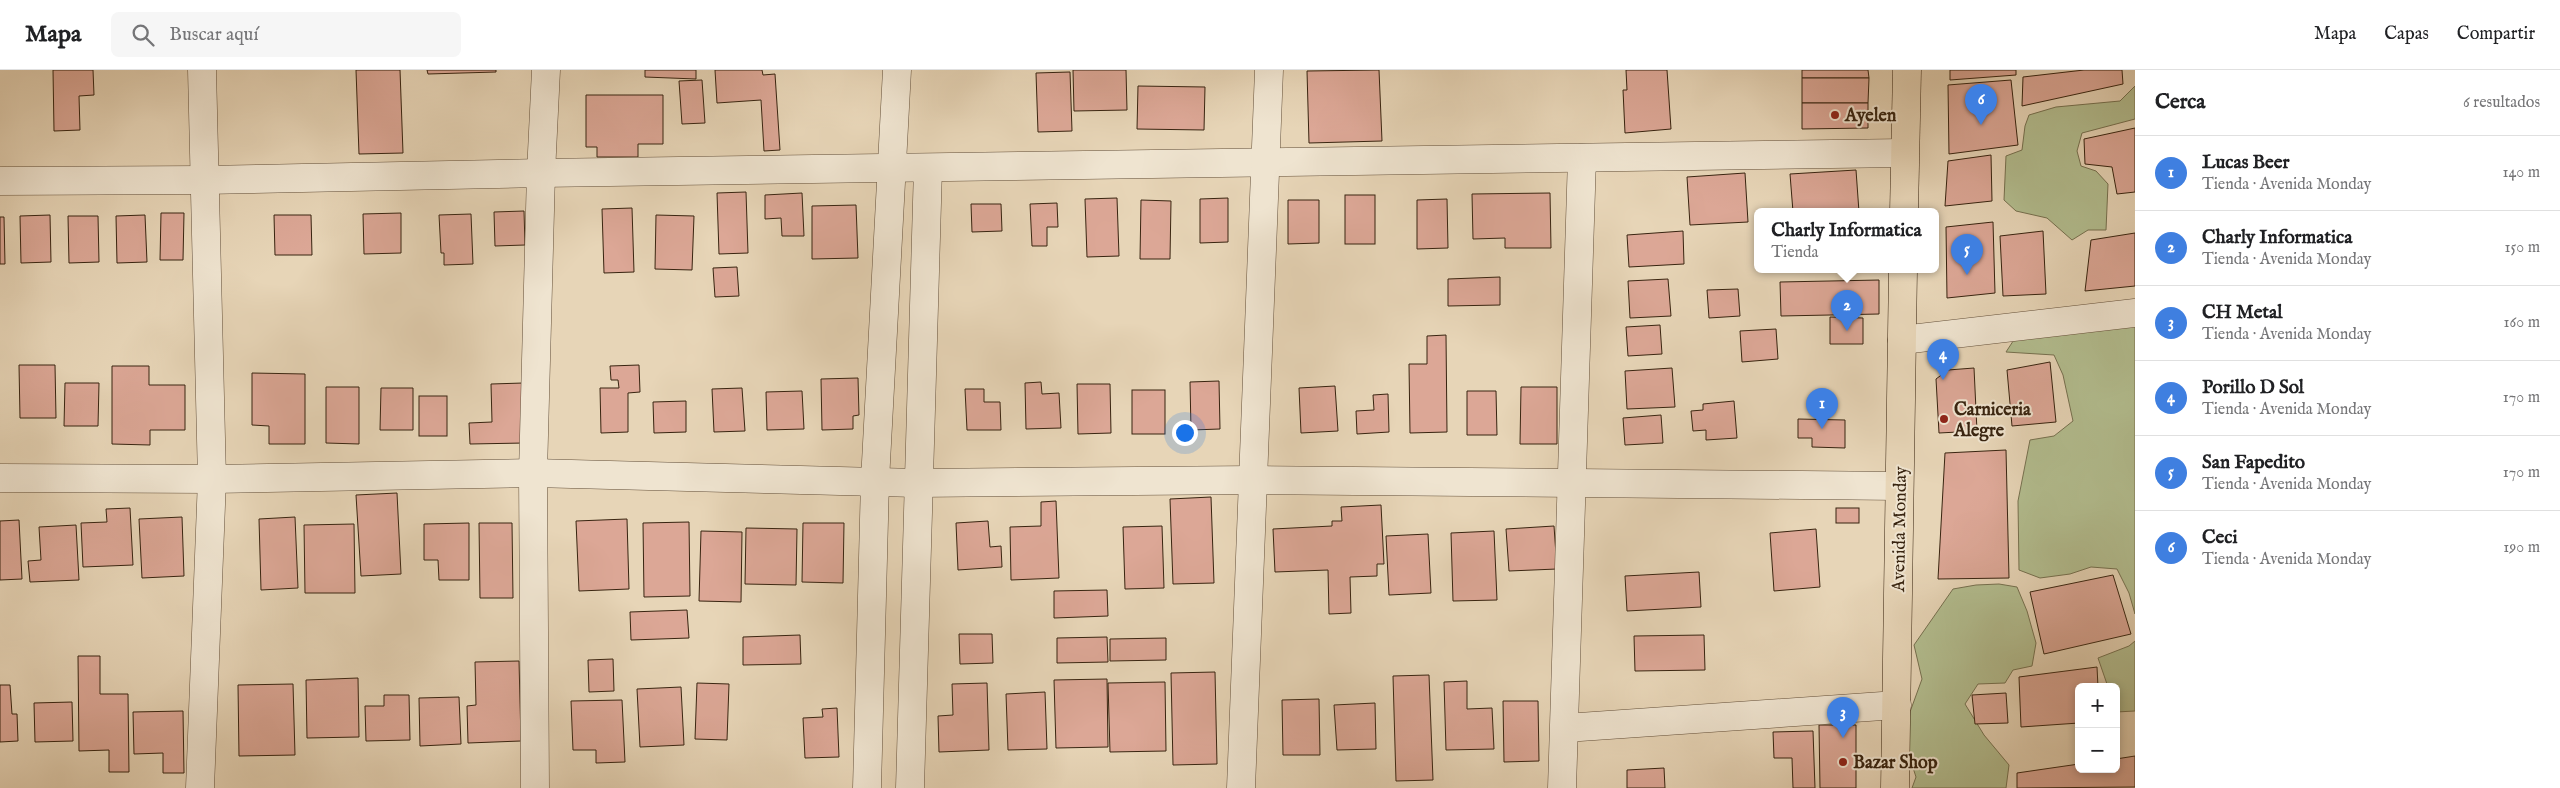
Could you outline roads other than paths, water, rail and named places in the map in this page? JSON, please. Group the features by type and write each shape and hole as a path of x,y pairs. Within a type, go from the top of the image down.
{"main road":[{"path":"1904,208 1907,70"},
{"name":"Avenida Monday","path":"1895,788 1903,273"}],"street":[{"path":"200,788 212,479 202,70"},
{"path":"535,788 533,473 541,173 546,70"},
{"path":"866,788 875,481 897,70"},
{"path":"1241,788 1269,70"},
{"path":"0,181 204,180 541,173 1904,153"},
{"path":"1562,788 1582,158"},
{"path":"910,788 917,483 928,168"},
{"path":"1902,340 2135,313"},
{"path":"0,478 212,479 533,473 917,483 1254,480 1899,486"},
{"path":"1565,728 1896,706"}],"place":[{"name":"Ayelen","path":"1835,115"},
{"name":"Ceci","path":"1981,125"},
{"name":"San Fapedito","path":"1967,275"},
{"name":"Charly Informatica","path":"1847,331"},
{"name":"Porillo D Sol","path":"1943,380"},
{"name":"Carniceria Alegre","path":"1944,419"},
{"name":"Lucas Beer","path":"1822,429"},
{"name":"CH Metal","path":"1843,738"},
{"name":"Bazar Shop","path":"1843,762"}]}
